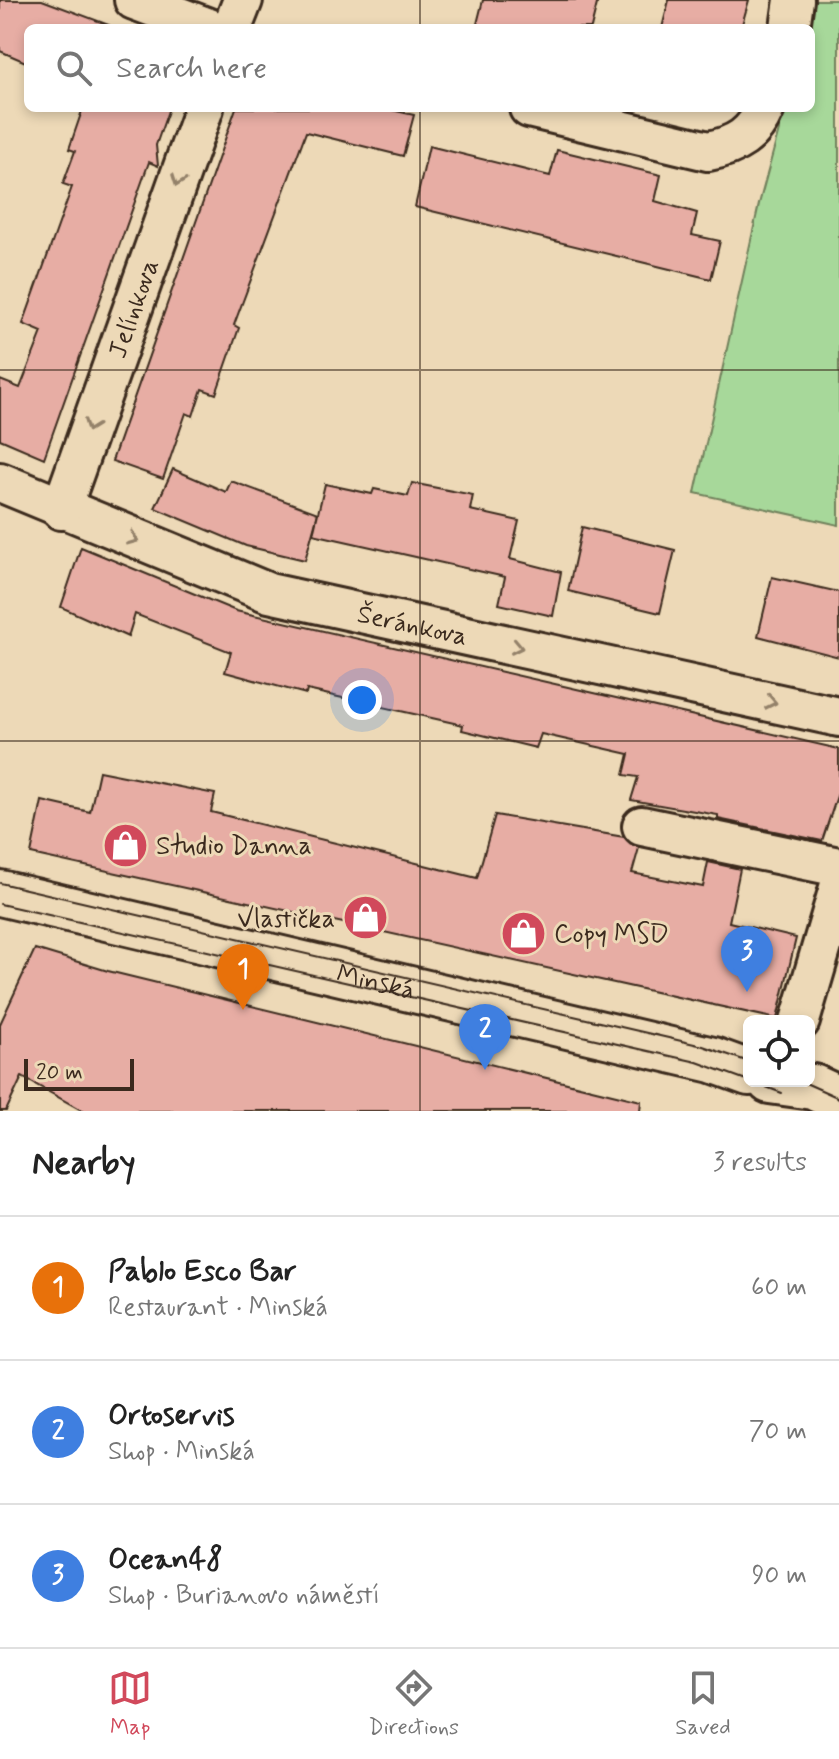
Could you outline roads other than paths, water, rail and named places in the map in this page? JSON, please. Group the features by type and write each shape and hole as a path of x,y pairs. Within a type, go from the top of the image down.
{"street":[{"path":"134,0 198,24"},
{"path":"234,24 243,0"},
{"path":"791,24 794,0"},
{"name":"Jelínkova","path":"61,510 203,112"},
{"path":"546,112 708,151 728,147 748,137 763,112"},
{"name":"Šeránkova","path":"0,482 61,510 269,593 839,717"},
{"path":"642,826 839,867"},
{"path":"802,1015 839,888"},
{"name":"Minská","path":"0,893 713,1060 743,1073"},
{"name":"Minská","path":"813,1087 839,1099"}],"tram line":[{"path":"0,883 703,1046 743,1060"},
{"path":"0,904 697,1062 743,1079"},
{"path":"766,1087 782,1093"},
{"path":"814,1087 839,1098"}],"place":[{"name":"Studio Danna","path":"125,845"},
{"name":"Vlastička","path":"366,918"},
{"name":"Copy MSD","path":"523,933"},
{"name":"Ocean48","path":"747,992"},
{"name":"Pablo Esco Bar","path":"243,1010"},
{"name":"Ortoservis","path":"485,1070"}]}
